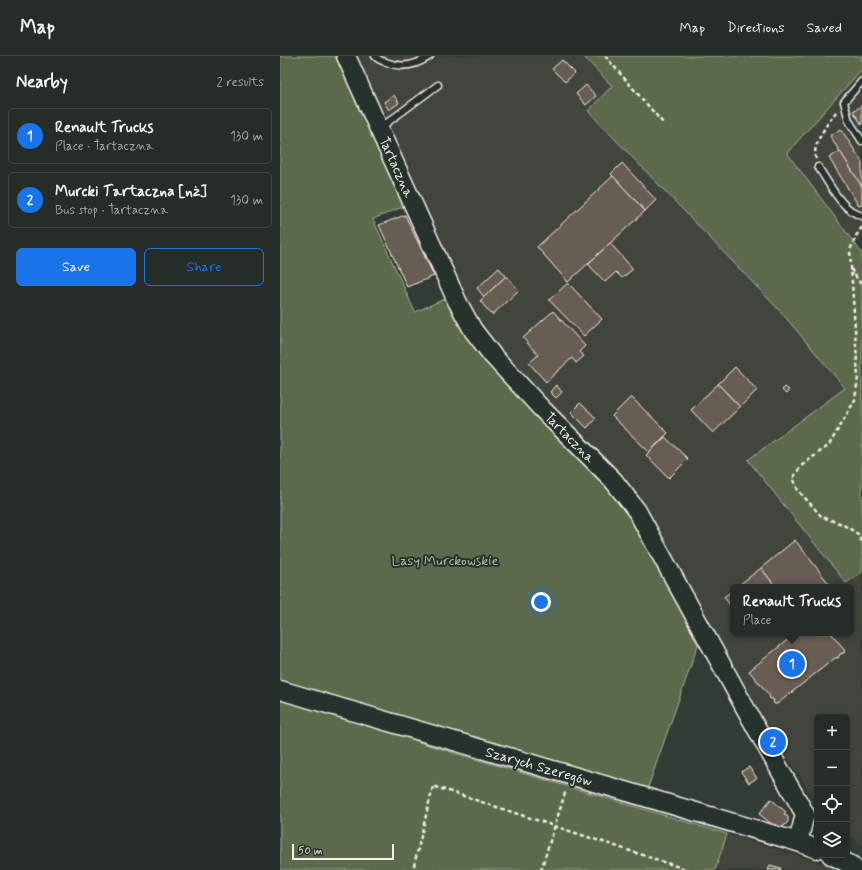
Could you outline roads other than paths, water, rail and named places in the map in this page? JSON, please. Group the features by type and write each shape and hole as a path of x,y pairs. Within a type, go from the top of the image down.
{"street":[{"name":"Tartaczna","path":"346,56 457,301 473,330 493,356 541,408 612,480 637,511 767,747 811,819 798,842"},
{"name":"Szarych Szeregów","path":"280,690 798,842"},
{"path":"798,842 814,848"},
{"path":"838,858 851,863"}],"lane":[{"path":"375,56 392,65 405,67 422,62 430,56"},
{"path":"862,81 844,102 849,121 862,141"},
{"path":"379,129 438,85"},
{"path":"818,167 844,205 856,215 862,216"}],"place":[{"name":"Renault Trucks","path":"792,664"},
{"name":"Murcki Tartaczna [nż]","path":"773,742"}],"park label":[{"name":"Lasy Murckowskie","path":"445,560"}]}
